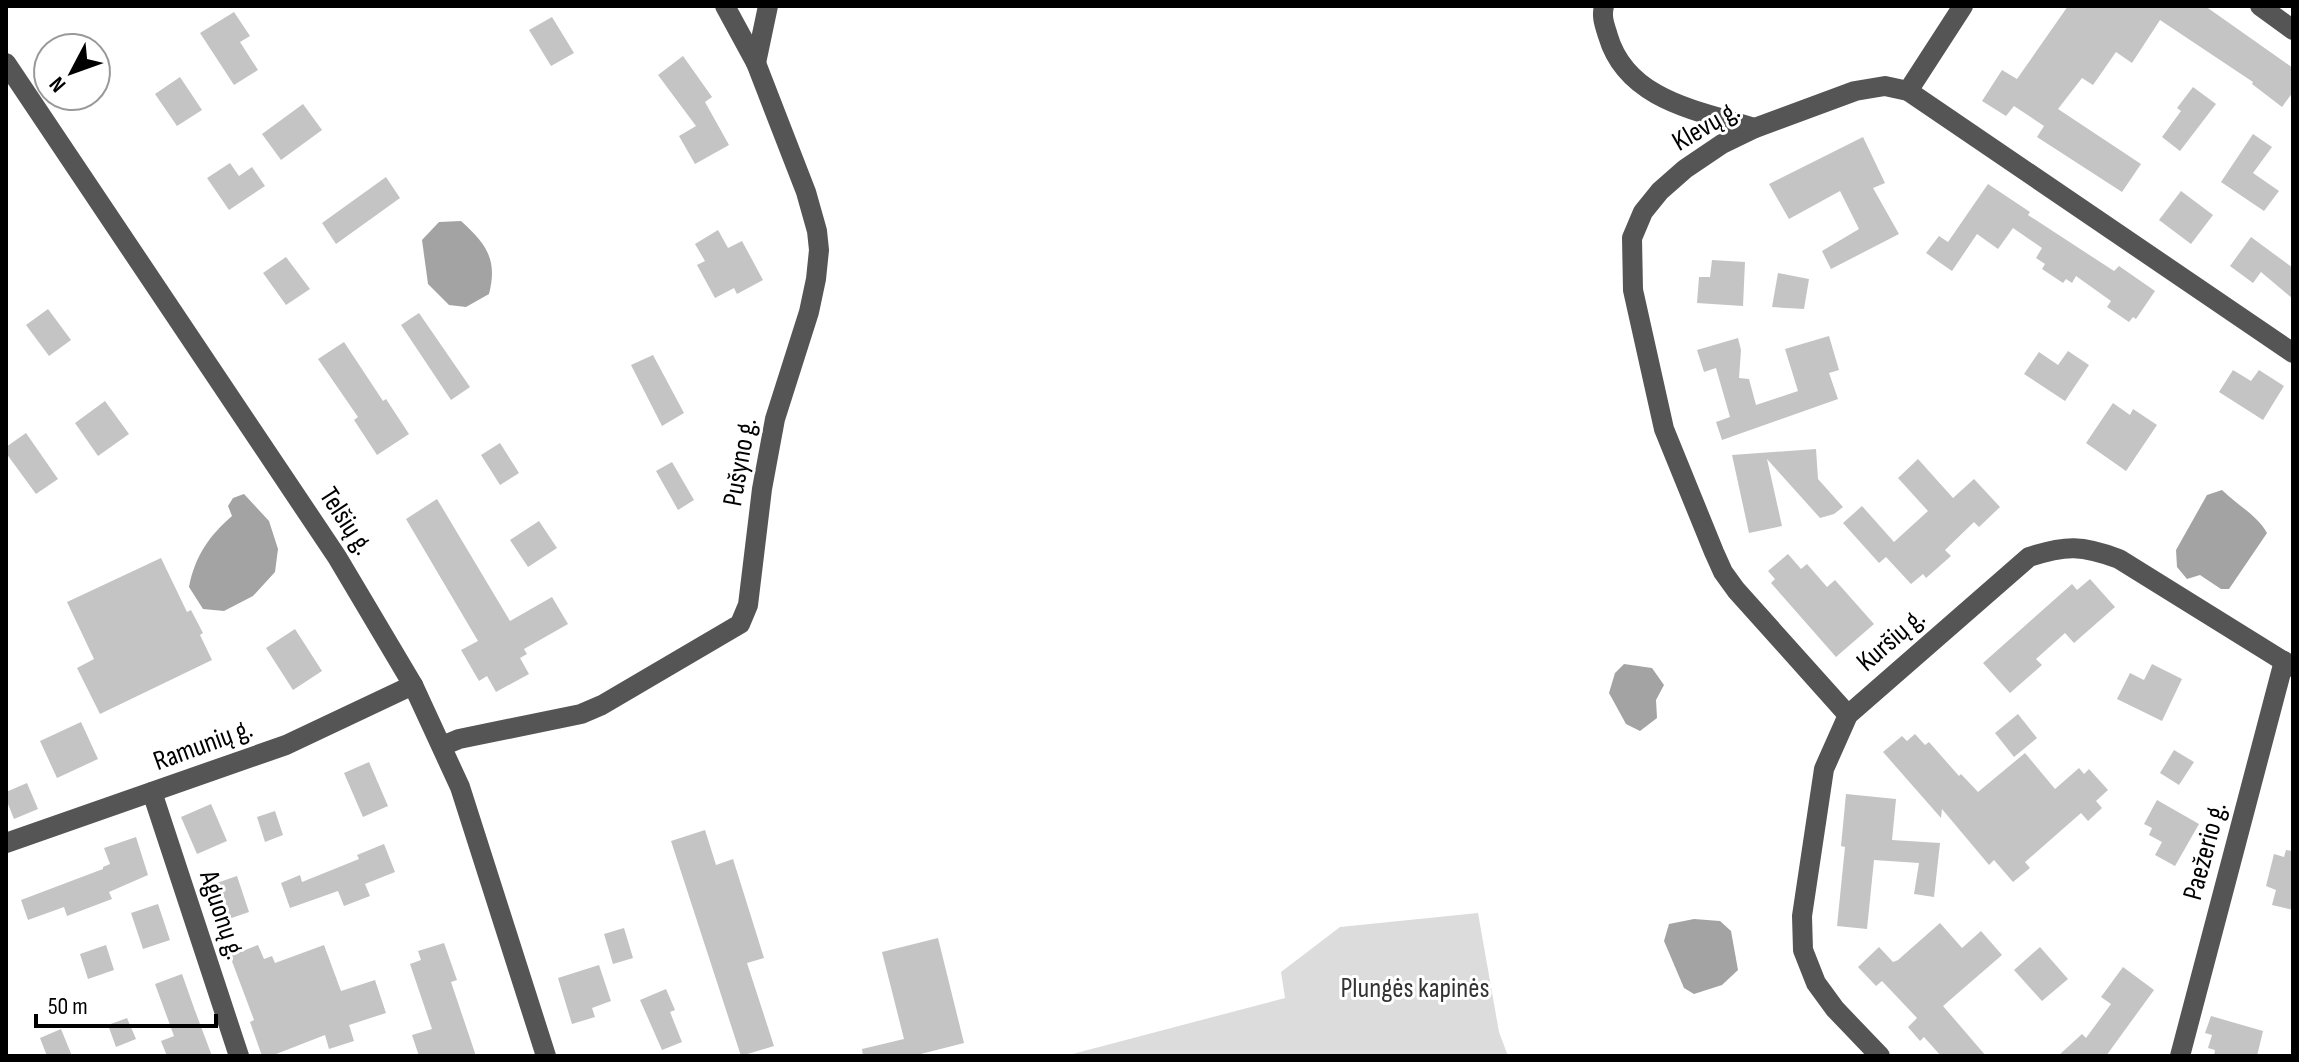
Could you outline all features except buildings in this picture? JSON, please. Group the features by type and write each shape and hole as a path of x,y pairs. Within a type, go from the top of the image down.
{"street":[{"name":"Pušyno g.","path":"442,746 473,736 581,714 638,685 740,624 748,605 762,489 775,419 809,312 819,250 806,192 756,63 725,6"},
{"path":"756,63 768,6"},
{"path":"1604,6 1602,14 1612,48 1634,80 1669,102 1755,128"},
{"path":"1963,6 1908,91 2293,353"},
{"path":"2260,6 2293,30"},
{"name":"Telšių g.","path":"6,63 337,557 413,685 460,787 546,1056"},
{"name":"Klevų g.","path":"1848,715 1723,572 1664,429 1633,290 1632,238 1643,212 1660,191 1685,169 1722,144 1755,128 1855,91 1885,86 1908,91"},
{"name":"Kuršių g.","path":"1880,1056 1816,983 1803,950 1802,916 1824,769 1848,715 2029,557 2059,548 2089,548 2119,559 2288,664"},
{"name":"Paežerio g.","path":"2180,1056 2288,664"},
{"name":"Ramunių g.","path":"6,843 286,745 413,685"},
{"name":"Aguonų g.","path":"152,792 239,1056"}],"green space":[{"name":"Plungės kapinės","path":"1478,913 1499,1032 1508,1056 1065,1056 1285,998 1281,972 1340,927"}],"shaded area":[{"path":"461,221 488,253 492,271 489,294 466,307 449,305 428,284 422,240 439,222"},
{"path":"2222,490 2252,515 2267,533 2229,589 2221,589 2200,575 2187,579 2177,567 2176,550 2207,495"},
{"path":"244,494 269,521 278,549 275,572 253,596 224,611 203,609 189,587 195,566 210,539 232,516 228,506 233,498"},
{"path":"1624,664 1652,668 1664,685 1656,700 1657,718 1640,731 1626,724 1609,693 1615,673"},
{"path":"1694,919 1720,921 1731,931 1738,970 1722,985 1694,994 1684,988 1664,941 1669,924"}]}
